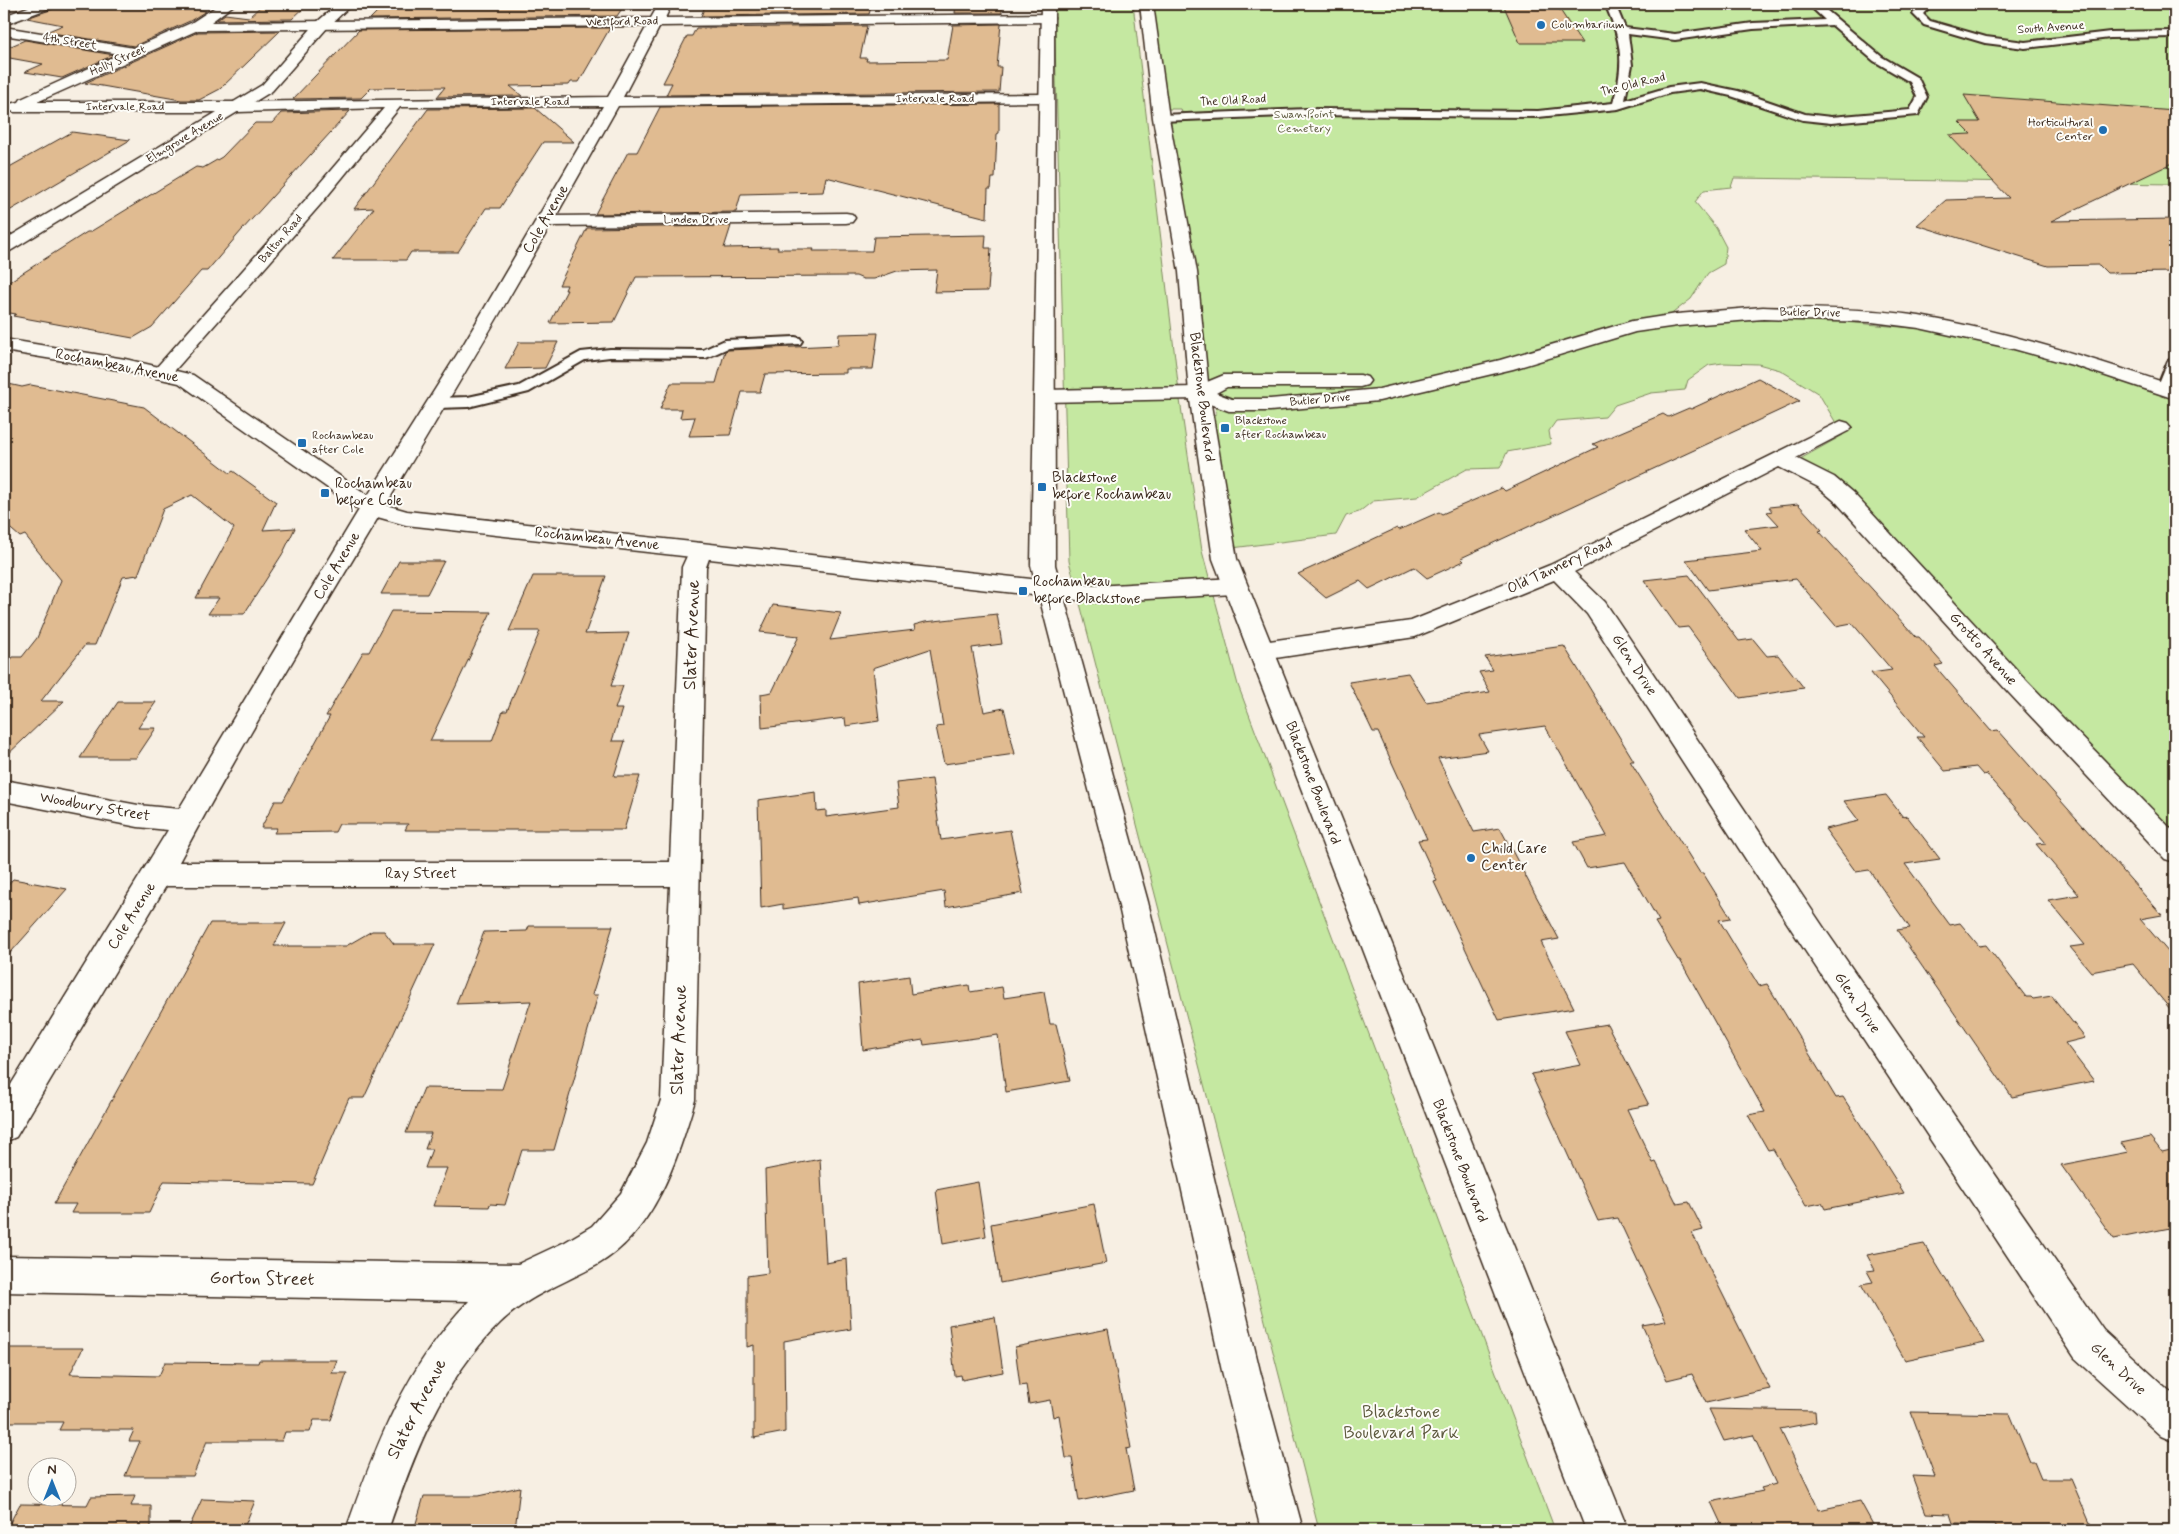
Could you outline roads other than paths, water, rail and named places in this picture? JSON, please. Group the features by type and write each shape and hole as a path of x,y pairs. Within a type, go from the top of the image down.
{"street":[{"path":"4,21 47,4"},
{"name":"Holly Street","path":"9,109 196,26 228,4"},
{"name":"Elmgrove Avenue","path":"4,246 267,88 322,26 345,4"},
{"name":"Blackstone Boulevard","path":"1146,4 1160,118 1188,272 1200,393 1225,559 1234,586 1262,651 1607,1530"},
{"path":"1047,11 1044,565 1133,902 1241,1371 1282,1530"},
{"name":"Westford Road","path":"196,26 322,26 660,13 1047,11"},
{"name":"Cole Avenue","path":"4,1126 158,874 187,821 371,508 437,403 546,221 613,102 660,13"},
{"name":"4th Street","path":"4,31 137,53"},
{"name":"Intervale Road","path":"9,109 238,107 396,103 1046,98"},
{"name":"Balton Road","path":"162,373 314,202 396,103"},
{"name":"Linden Drive","path":"546,221 846,218"},
{"name":"Butler Drive","path":"1044,396 1200,393 1230,405 1270,405 1379,395 1442,381 1632,327 1723,315 1795,313 1872,316 1953,329 2083,362 2170,390"},
{"name":"Rochambeau Avenue","path":"4,345 162,373 186,380 213,396 371,508 406,518 464,526 1095,594 1234,586"},
{"name":"Old Tannery Road","path":"1262,651 1415,629 1558,570 1841,428"},
{"name":"Grotto Avenue","path":"1781,459 1826,482 1846,498 2018,687 2175,851"},
{"name":"Slater Avenue","path":"367,1530 394,1450 427,1383 444,1356 461,1336 498,1300 520,1283 587,1251 606,1236 635,1203 664,1144 678,1100 694,567 700,550"},
{"name":"Glen Drive","path":"1558,570 1596,608 1814,940 2089,1344 2175,1422"},
{"name":"Woodbury Street","path":"4,790 138,816 187,821"},
{"name":"Ray Street","path":"158,874 685,874"},
{"name":"Gorton Street","path":"4,1274 520,1283"}],"lane":[{"path":"1610,4 1624,32 1630,80 1618,106"},
{"name":"The Old Road","path":"1160,118 1308,112 1538,114 1618,106 1669,90 1700,86 1734,93 1803,117 1831,120 1914,112 1922,97 1914,80 1878,58 1813,4"},
{"name":"South Avenue","path":"1927,4 1918,14 1927,23 1985,40 2025,45 2110,35 2175,34"},
{"path":"1626,48 1643,42 1753,26 1835,22"},
{"path":"1624,32 1675,37"},
{"path":"1646,86 1669,90"},
{"path":"437,403 468,402 524,389 581,356 610,352 706,354 725,344 796,341"},
{"path":"2170,390 2175,361"}],"place":[{"name":"Columbariium","path":"1541,25"},
{"name":"Horticultural Center","path":"2103,130"},
{"name":"Blackstone after Rochambeau","path":"1225,428"},
{"name":"Rochambeau after Cole","path":"302,443"},
{"name":"Blackstone before Rochambeau","path":"1042,487"},
{"name":"Rochambeau before Cole","path":"325,493"},
{"name":"Rochambeau before Blackstone","path":"1023,591"},
{"name":"Child Care Center","path":"1471,858"}],"park label":[{"name":"Swan Point Cemetery","path":"1304,122"},
{"name":"Blackstone Boulevard Park","path":"1401,1422"}]}
